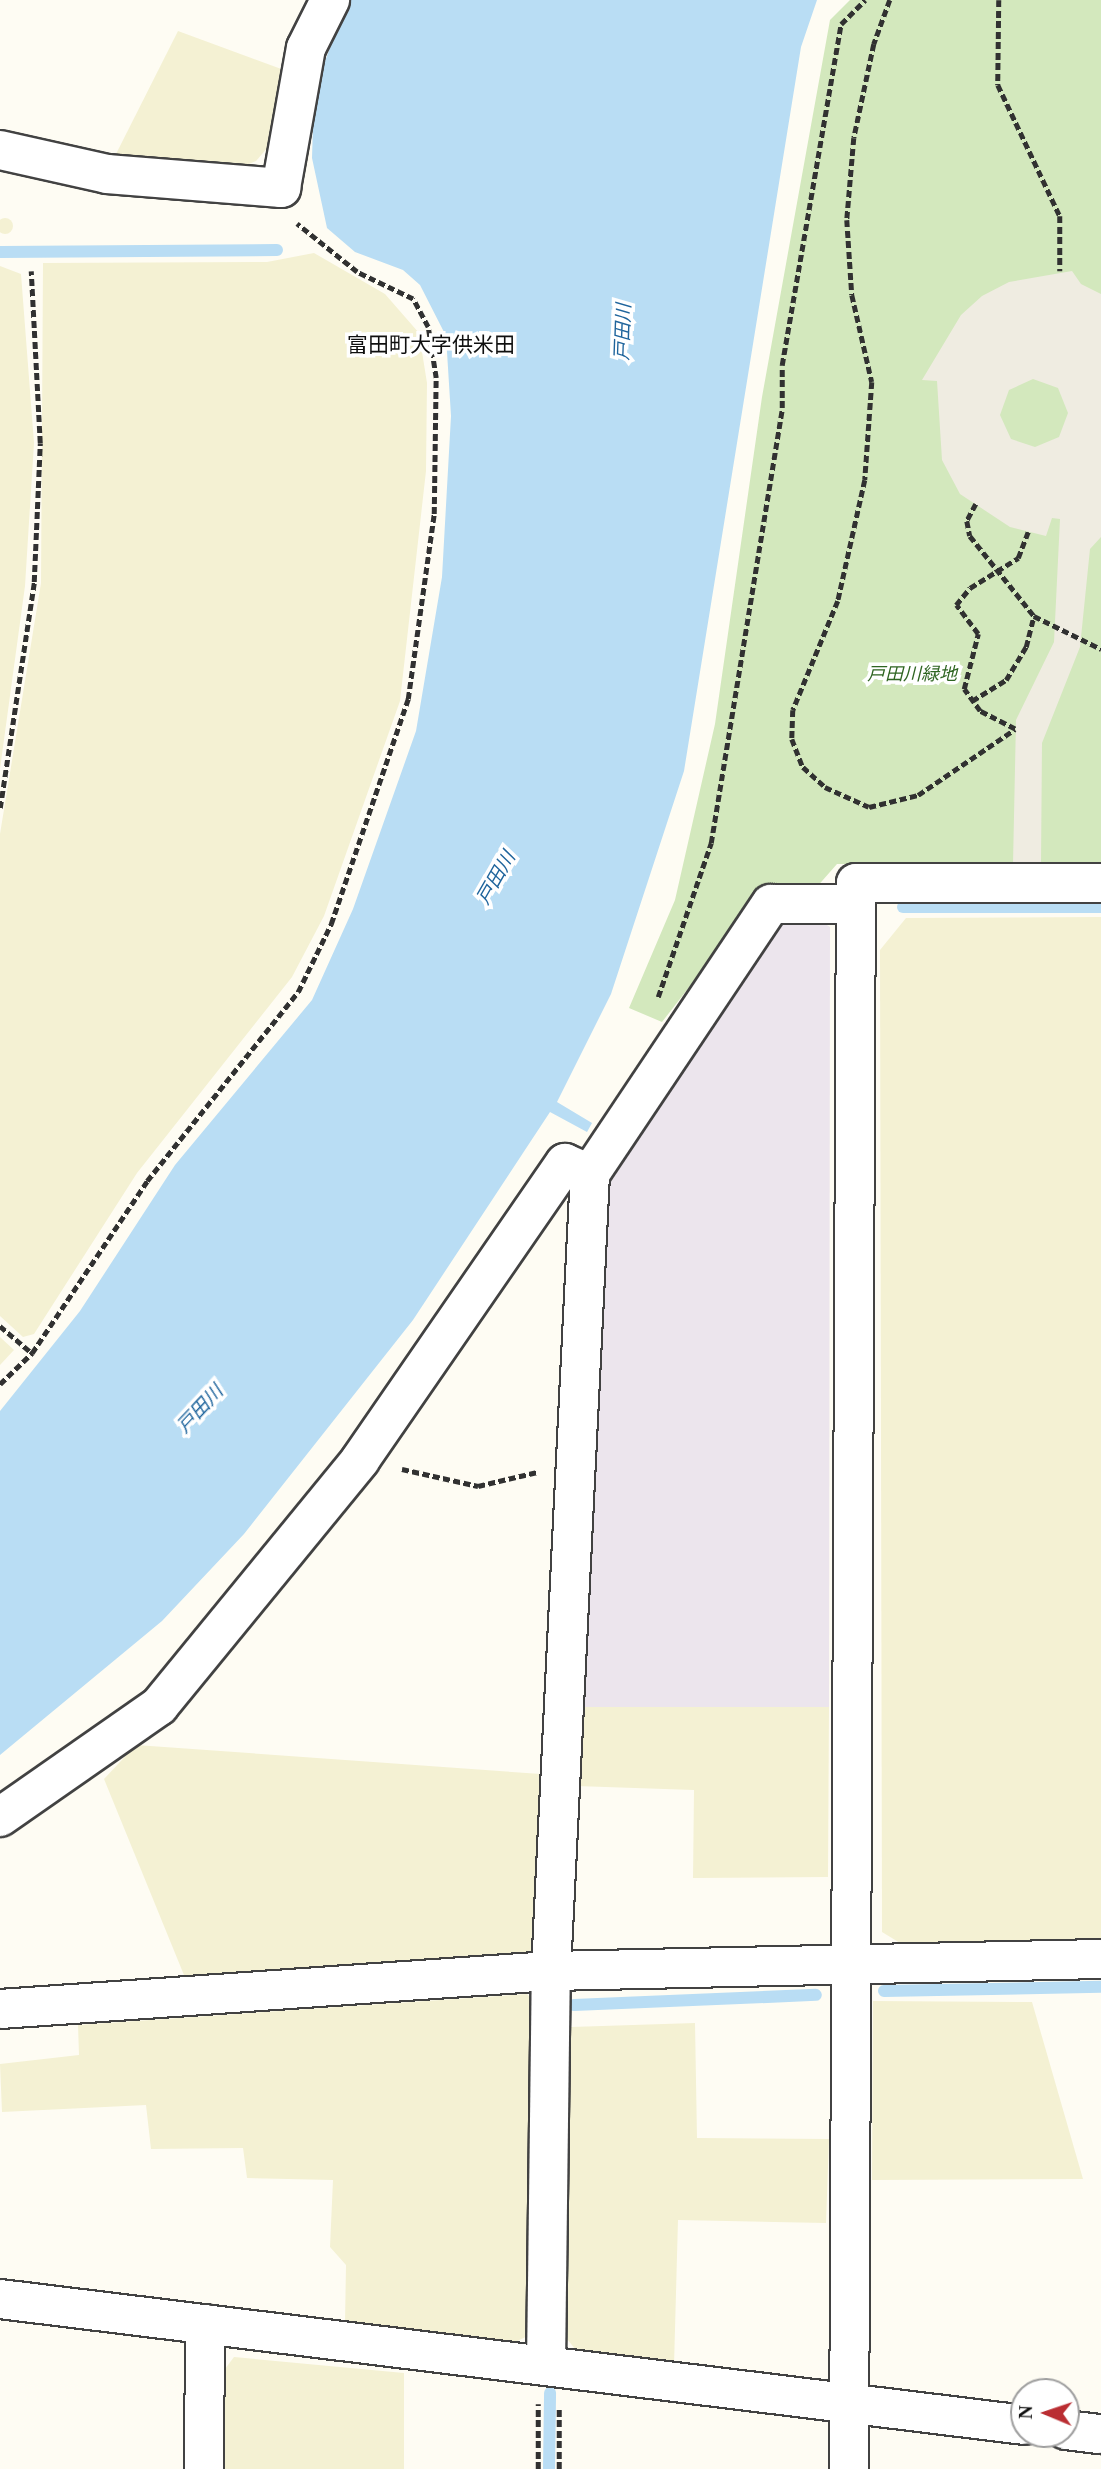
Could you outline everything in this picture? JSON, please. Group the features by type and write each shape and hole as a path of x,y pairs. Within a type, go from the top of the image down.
{"street":[{"path":"0,150 107,174 281,188 306,48 330,0"},
{"path":"849,2469 856,883 1101,883"},
{"path":"548,2366 551,1971 590,1174 771,904 856,904"},
{"path":"0,1818 159,1706 360,1460 565,1163 590,1174"},
{"path":"0,2009 551,1971 1101,1959"},
{"path":"0,2295 205,2324 1010,2423"},
{"path":"204,2469 205,2324"},
{"path":"1080,2432 1101,2434"}],"path":[{"path":"697,1015 657,996 711,843 782,408 782,365 841,24 865,0"},
{"path":"890,0 874,44 854,138 847,220 852,295 872,382 865,480 838,601 793,710 792,739 803,767 825,787 852,804 885,805 958,774 1015,729 972,701 964,689 978,634 956,605 970,588 1003,572 1018,558 1028,532"},
{"path":"999,0 998,85 1060,216 1060,271"},
{"path":"0,1384 32,1353 147,1181 298,992 331,924 408,699 434,514 436,378 428,327 413,299 357,272 299,228 281,188"},
{"path":"0,808 34,582 40,443 31,271"},
{"path":"976,504 967,521 970,536 1003,572 1034,616 1101,649"},
{"path":"972,701 1006,680 1026,647 1034,616"},
{"path":"0,1326 32,1353"},
{"path":"360,1460 478,1486 576,1462"},
{"path":"538,2469 548,2366"},
{"path":"548,2366 559,2469"}],"shaded area":[{"path":"178,31 284,70 269,146 256,161 234,170 115,156"},
{"path":"5,218 13,226 5,234 -3,226"},
{"path":"314,253 385,294 419,333 427,383 426,471 400,701 324,916 292,977 137,1173 34,1334 23,1337 0,1316 0,834 41,583 43,263 267,262"},
{"path":"0,266 21,274 34,443 25,586 0,769"},
{"path":"1072,271 1081,284 1101,294 1101,537 1090,549 1080,647 1042,743 1041,864 1013,864 1016,720 1054,642 1060,519 1052,518 1046,536 1010,527 960,494 942,460 937,381 922,380 961,315 982,296 1009,282","holes":["1033,379 1058,388 1068,413 1059,437 1035,447 1011,439 1000,415 1009,390"]},
{"path":"1101,917 1101,1943 905,1946 882,1932 880,950 906,918"},
{"path":"782,920 819,920 830,927 829,1707 581,1707 608,1186"},
{"path":"0,1337 14,1350 0,1365"},
{"path":"581,1707 829,1707 828,1877 693,1878 694,1790 576,1786"},
{"path":"136,1745 541,1774 537,1949 520,1962 186,1980 104,1779"},
{"path":"527,1994 536,2004 534,2333 511,2344 345,2323 346,2265 330,2247 333,2180 247,2178 243,2148 151,2149 146,2105 2,2112 0,2064 79,2055 78,2025"},
{"path":"873,2001 1032,2002 1083,2179 872,2180"},
{"path":"695,2023 697,2138 829,2139 826,2223 678,2220 674,2366 579,2354 564,2335 571,2027"},
{"path":"234,2357 404,2373 404,2469 223,2469 222,2373"}],"green space":[{"name":"戸田川緑地","path":"850,0 1101,0 1101,863 837,864 815,889 767,887 662,1022 629,1008 675,900 715,724 762,397 830,20"}],"water":[{"name":"戸田川","path":"347,0 817,0 801,47 684,771 611,994 557,1102 592,1123 587,1132 550,1112 413,1320 244,1534 162,1621 0,1755 0,1411 80,1311 175,1165 312,1000 353,909 416,731 442,577 451,416 446,336 420,285 403,270 355,252 327,228 312,158 314,92"}],"waterway":[{"path":"0,252 277,250"},
{"path":"903,907 1101,907"},
{"path":"884,1991 1101,1987"},
{"path":"574,2005 816,1995"},
{"path":"549,2469 550,2393"}],"district":[{"name":"富田町大字供米田","path":"431,345"}]}
